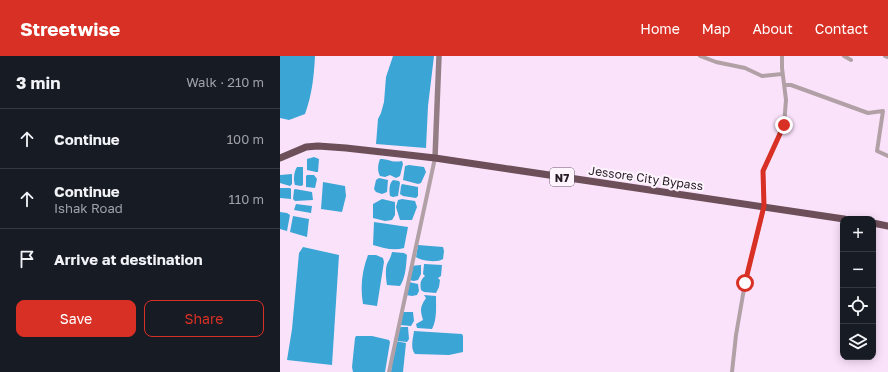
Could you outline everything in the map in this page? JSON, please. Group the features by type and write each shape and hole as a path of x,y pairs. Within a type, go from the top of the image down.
{"highway":[{"name":"Jessore City Bypass","path":"280,158 306,147 318,146 435,158 840,218"},
{"path":"876,224 888,226"}],"street":[{"path":"389,372 435,158 439,56"},
{"path":"700,56 716,62 745,68 762,76 782,74"},
{"path":"732,372 736,335 745,283 764,206 763,171 784,125 786,100 782,74 782,56"},
{"path":"844,56 850,60"},
{"path":"784,85 791,85 868,113 883,111 882,127 877,151 888,156"}],"water":[{"path":"280,56 315,56 312,85 305,114 289,120 280,118"},
{"path":"393,56 434,56 428,106 426,148 376,144 378,119 384,102 386,77"},
{"path":"314,157 319,159 318,172 307,170 307,159"},
{"path":"380,159 395,162 402,161 403,164 400,176 396,178 390,175 385,177 380,176 378,168"},
{"path":"409,165 424,167 426,172 421,183 418,184 403,180 405,166"},
{"path":"297,167 303,167 303,185 301,186 295,185 294,183"},
{"path":"292,174 292,184 290,186 280,183 280,175"},
{"path":"307,175 314,175 317,179 315,188 306,187"},
{"path":"379,178 388,180 387,192 382,194 376,192 374,189 376,180"},
{"path":"393,180 399,181 400,183 398,196 393,197 390,196 389,190"},
{"path":"323,182 345,186 346,196 342,212 321,209"},
{"path":"402,184 418,187 418,196 416,198 403,196 400,194"},
{"path":"280,188 291,189 291,199 280,198"},
{"path":"295,189 312,192 313,200 295,201 293,199"},
{"path":"382,199 395,202 395,215 392,220 385,221 373,218 373,204"},
{"path":"402,199 415,201 417,207 412,220 400,220 396,207 398,200"},
{"path":"296,204 312,206 311,213 294,210"},
{"path":"280,212 290,215 287,231 280,229"},
{"path":"293,216 309,219 307,237 290,232"},
{"path":"374,222 408,227 404,248 392,249 373,245"},
{"path":"418,245 443,247 443,259 430,261 422,260 416,257"},
{"path":"303,247 339,255 332,365 287,360 292,329 299,253"},
{"path":"392,252 404,253 407,255 405,275 400,286 387,285 386,266"},
{"path":"368,255 376,255 383,258 384,262 377,306 363,304 362,279"},
{"path":"424,264 442,265 441,276 438,278 440,280 439,287 436,293 424,292 421,290 421,282 425,276 423,274"},
{"path":"421,265 421,274 418,280 409,280 410,266"},
{"path":"409,282 418,284 419,291 417,295 406,295"},
{"path":"424,295 436,296 435,318 432,329 417,328 416,324 423,320 421,309 426,298"},
{"path":"402,312 413,312 414,321 411,326 400,325"},
{"path":"408,327 409,339 407,342 398,341 397,338 399,328"},
{"path":"414,331 462,334 463,352 449,355 415,354 412,346"},
{"path":"356,336 372,336 389,340 390,342 385,372 353,372 352,367"},
{"path":"395,341 406,343 403,372 391,372"}],"route":[{"path":"745,283 764,206 763,171 784,125"}]}
